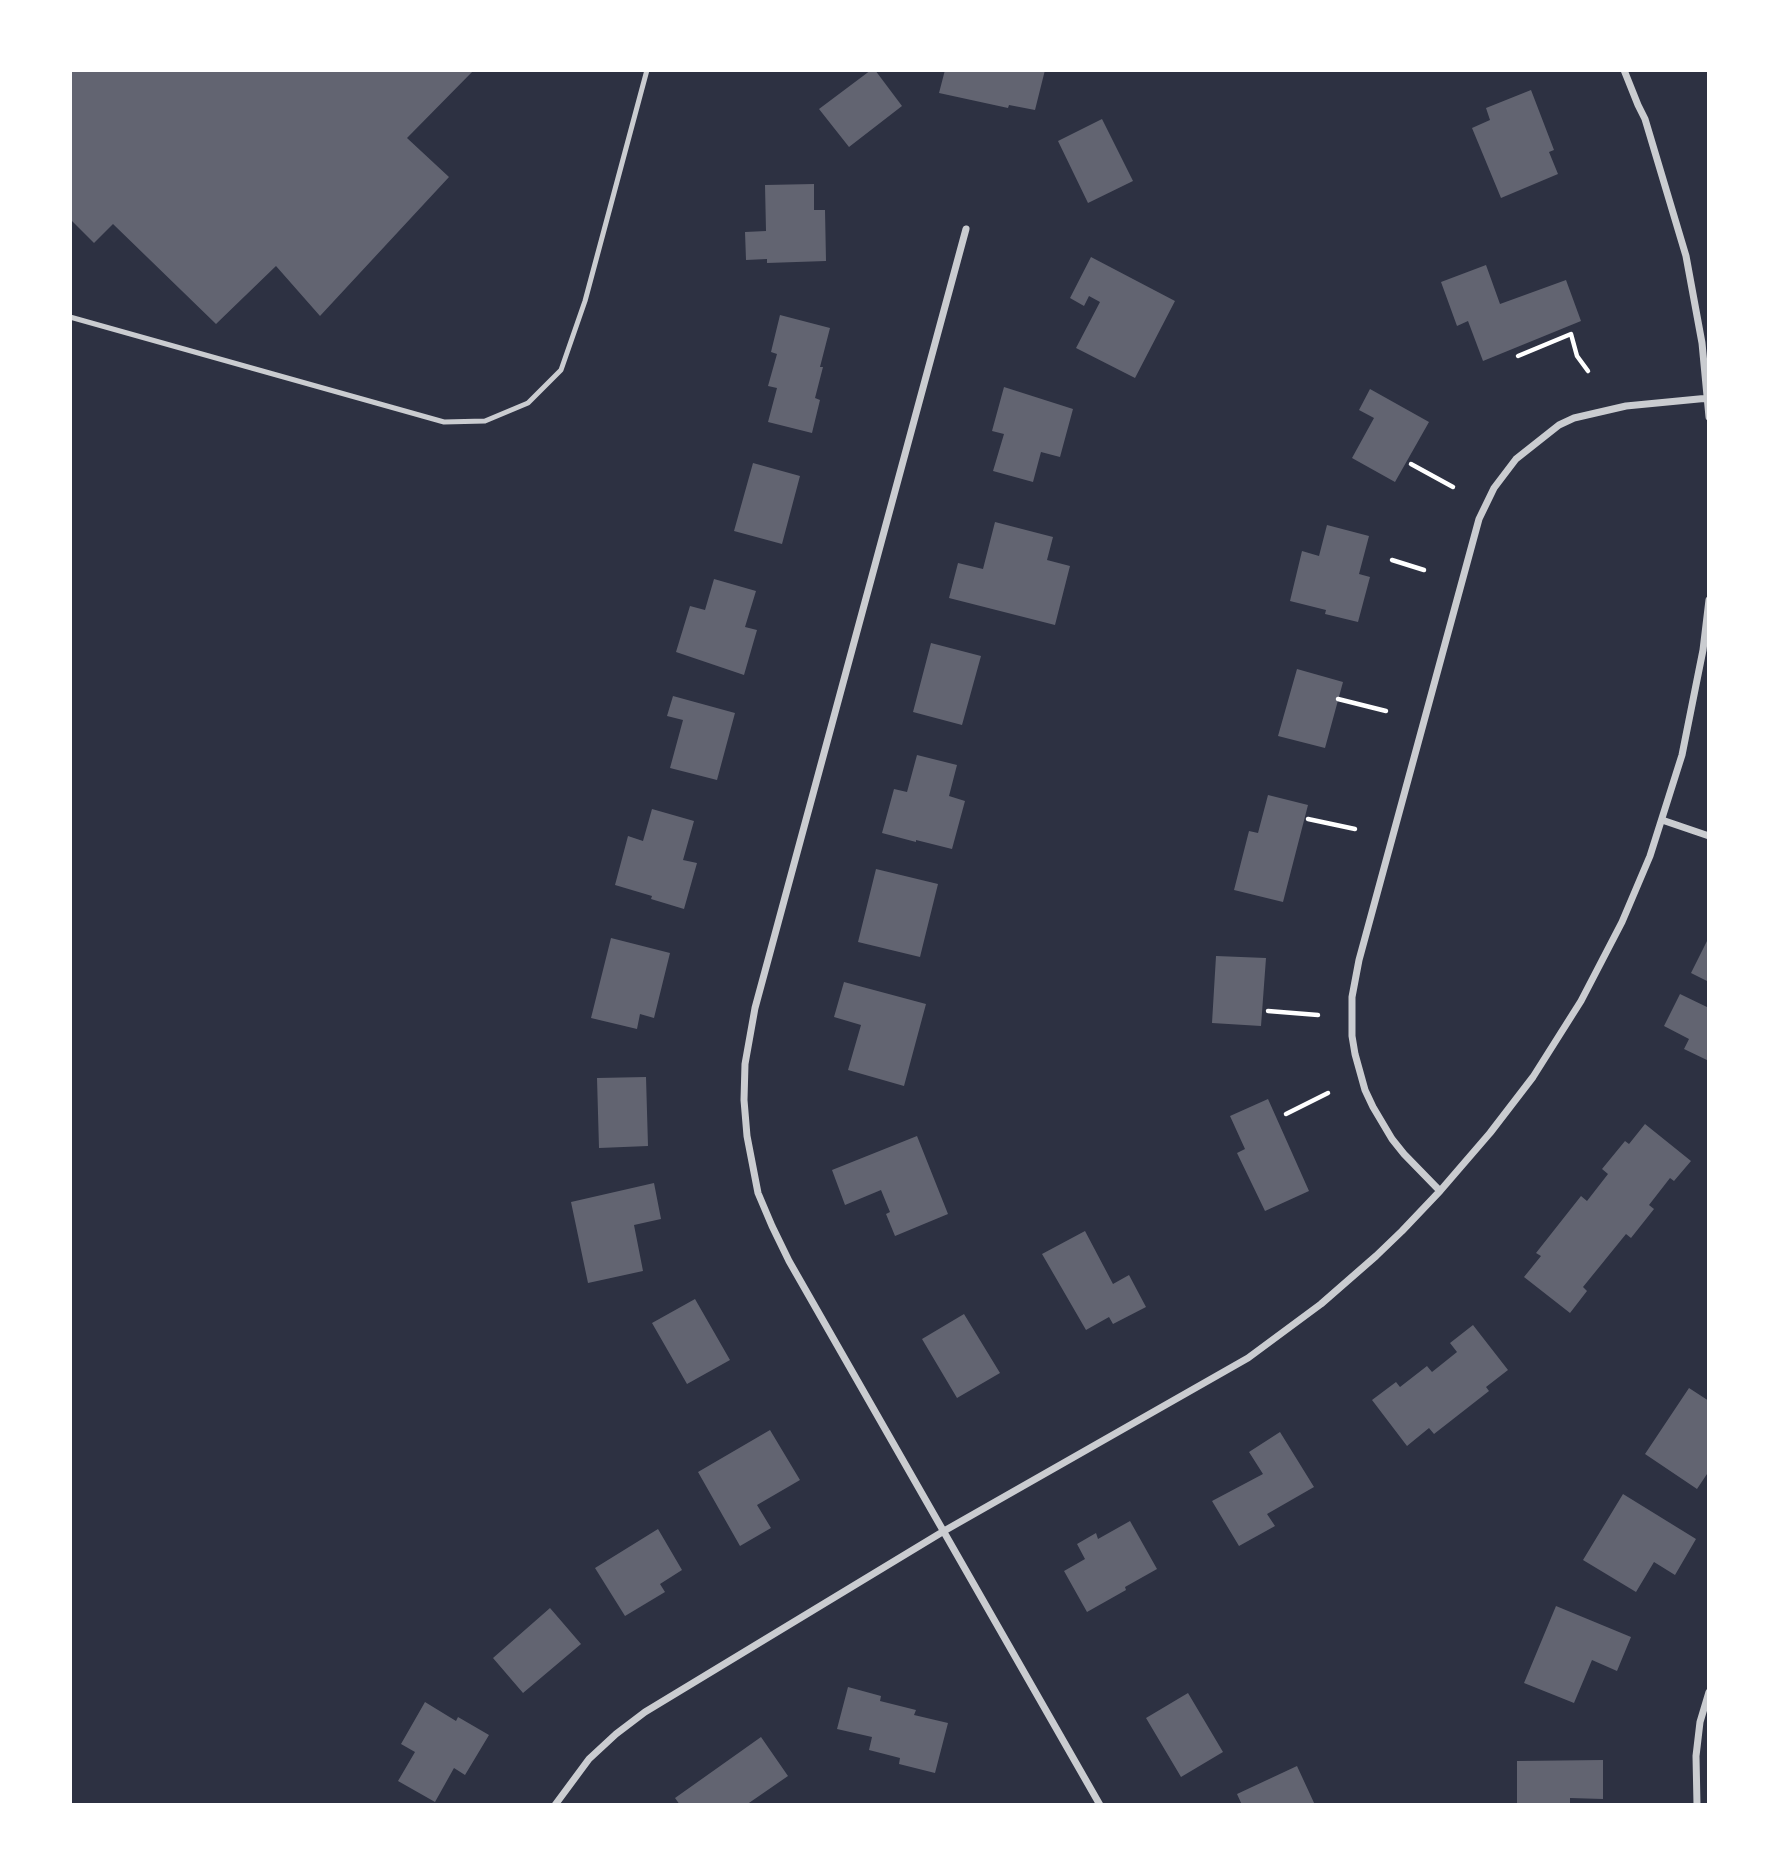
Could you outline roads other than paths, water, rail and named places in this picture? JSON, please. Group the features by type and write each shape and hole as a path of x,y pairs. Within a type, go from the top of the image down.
{"street":[{"path":"1624,70 1645,119 1686,256 1702,343 1709,417"},
{"path":"966,229 755,1008 748,1044 744,1091 747,1136 758,1193 795,1272 1100,1805"},
{"path":"1440,1191 1404,1154 1381,1124 1365,1090 1352,1036 1352,997 1359,960 1479,519 1494,488 1516,459 1559,425 1574,418 1626,406 1708,398"},
{"path":"555,1805 589,1759 615,1734 645,1712 944,1531 1248,1358 1321,1304 1376,1256 1440,1191 1533,1077 1581,1001 1622,922 1650,856 1682,755 1703,650 1709,600"},
{"path":"1662,820 1709,836"},
{"path":"1697,1805 1696,1756 1700,1722 1709,1692"}],"lane":[{"path":"70,317 444,422 485,421 528,402 561,370 585,301 647,70"}]}
